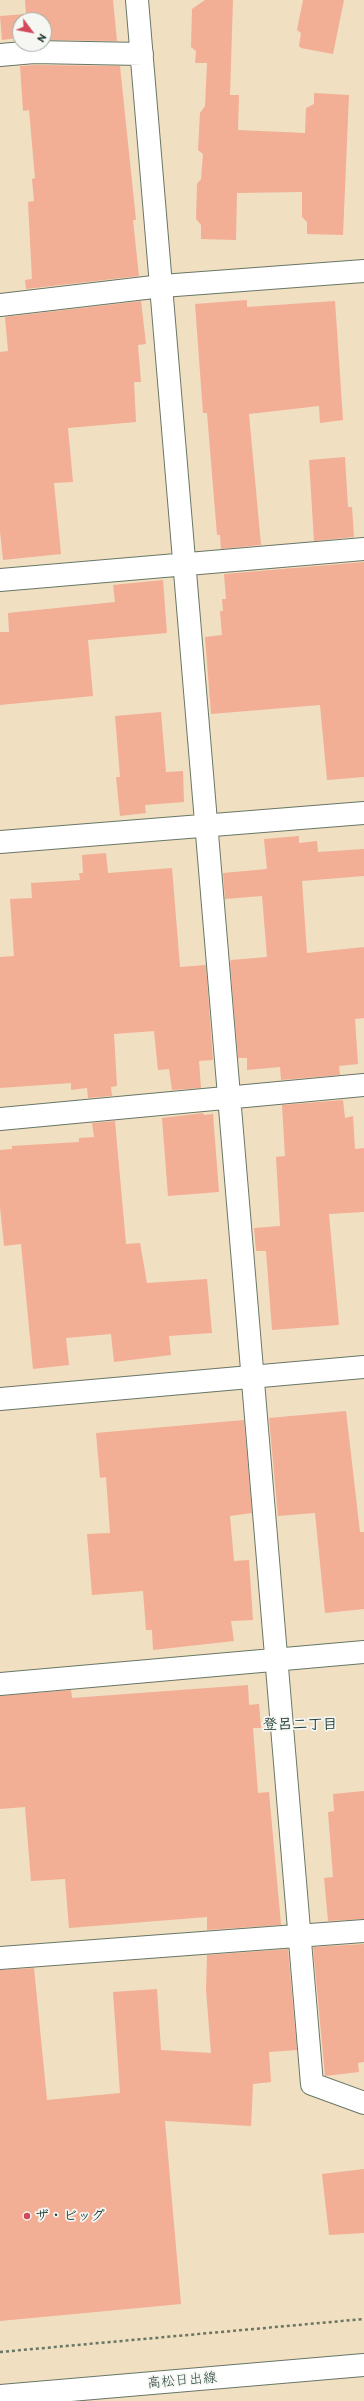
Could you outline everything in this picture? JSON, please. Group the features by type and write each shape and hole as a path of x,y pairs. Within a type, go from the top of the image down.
{"street":[{"path":"137,0 312,2084 364,2103"},
{"path":"0,55 34,52 142,54"},
{"path":"0,305 162,286 364,271"},
{"path":"0,580 364,549"},
{"path":"0,842 364,812"},
{"path":"0,1119 228,1096 364,1085"},
{"path":"0,1399 364,1367"},
{"path":"0,1684 364,1652"},
{"path":"0,1958 300,1937 364,1931"},
{"name":"高松日出線","path":"0,2396 364,2366"}],"path":[{"path":"0,2352 364,2319"}],"building":[{"path":"25,0 113,0 117,41 52,40 52,12 26,12"},
{"path":"205,0 233,0 230,95 239,95 238,130 305,133 306,108 314,104 314,93 349,95 343,235 307,234 307,222 302,217 302,192 237,193 236,240 201,239 201,225 196,219 197,184 201,179 203,154 198,150 200,113 205,106 207,63 195,63 196,51 191,47 192,9"},
{"path":"303,0 344,0 333,54 301,48 299,46 301,33 297,30"},
{"path":"12,15 12,39 2,40 0,16"},
{"path":"20,66 120,66 136,220 133,220 139,276 26,289 25,280 32,279 28,202 34,201 32,179 35,178 29,110 23,111"},
{"path":"247,300 247,307 335,301 343,420 320,423 319,406 249,414 261,545 221,549 220,535 217,535 207,413 203,413 195,304"},
{"path":"141,301 146,344 138,345 141,382 134,382 136,422 68,428 73,482 54,483 61,554 3,560 0,531 0,352 8,351 5,317"},
{"path":"345,457 348,507 352,507 354,537 314,541 309,460"},
{"path":"364,562 364,777 327,780 320,705 211,714 205,637 222,635 220,611 223,611 222,599 226,599 224,574"},
{"path":"163,580 167,633 88,640 93,696 0,705 0,632 9,632 8,613 115,602 113,585"},
{"path":"161,712 166,772 183,771 184,802 145,805 146,813 120,816 116,777 120,777 115,716"},
{"path":"299,836 299,843 317,841 318,852 364,849 364,876 302,881 307,953 364,947 364,1018 355,1019 358,1064 339,1066 340,1075 281,1080 280,1067 247,1070 247,1058 238,1058 230,963 231,960 267,957 262,896 225,899 223,873 267,869 264,839"},
{"path":"106,853 108,873 172,868 180,967 206,965 213,1060 199,1061 201,1088 172,1090 169,1069 158,1070 154,1031 114,1034 117,1086 111,1087 112,1096 88,1098 87,1088 71,1090 71,1083 0,1088 0,957 14,956 10,899 32,898 31,883 80,880 79,873 83,873 82,855"},
{"path":"343,1100 345,1118 353,1116 355,1149 364,1148 364,1212 329,1214 339,1325 272,1330 266,1251 256,1251 254,1228 280,1226 276,1157 285,1156 282,1105"},
{"path":"203,1113 204,1115 213,1114 219,1192 168,1196 162,1118"},
{"path":"115,1121 126,1244 140,1243 147,1283 207,1279 212,1333 169,1336 171,1355 114,1362 111,1334 66,1338 69,1365 33,1369 21,1244 4,1246 0,1207 0,1150 12,1149 12,1146 79,1142 79,1138 94,1137 92,1123"},
{"path":"346,1411 360,1532 364,1532 364,1609 325,1613 315,1513 278,1516 269,1418"},
{"path":"244,1420 252,1513 230,1516 234,1561 249,1560 253,1620 231,1621 234,1641 153,1650 152,1630 146,1630 143,1591 92,1595 87,1534 110,1533 106,1477 100,1478 96,1433"},
{"path":"248,1685 249,1705 259,1704 261,1728 253,1728 258,1793 269,1792 281,1925 207,1930 207,1917 69,1928 65,1879 31,1881 25,1807 0,1809 0,1696 71,1690 72,1698"},
{"path":"364,1791 364,1919 328,1921 324,1878 333,1877 328,1812 334,1811 333,1794"},
{"path":"364,1944 364,2062 358,2063 359,2072 325,2076 313,1947"},
{"path":"288,1949 297,2050 269,2052 271,2082 253,2084 251,2126 165,2121 181,2304 0,2321 0,1970 34,1968 47,2100 120,2093 113,1992 157,1989 161,2050 211,2053 206,1990 207,1955"},
{"path":"364,2169 364,2233 329,2235 322,2174"}],"place":[{"name":"ザ・ビッグ","path":"27,2216"}],"district":[{"name":"登呂二丁目","path":"300,1725"}]}
